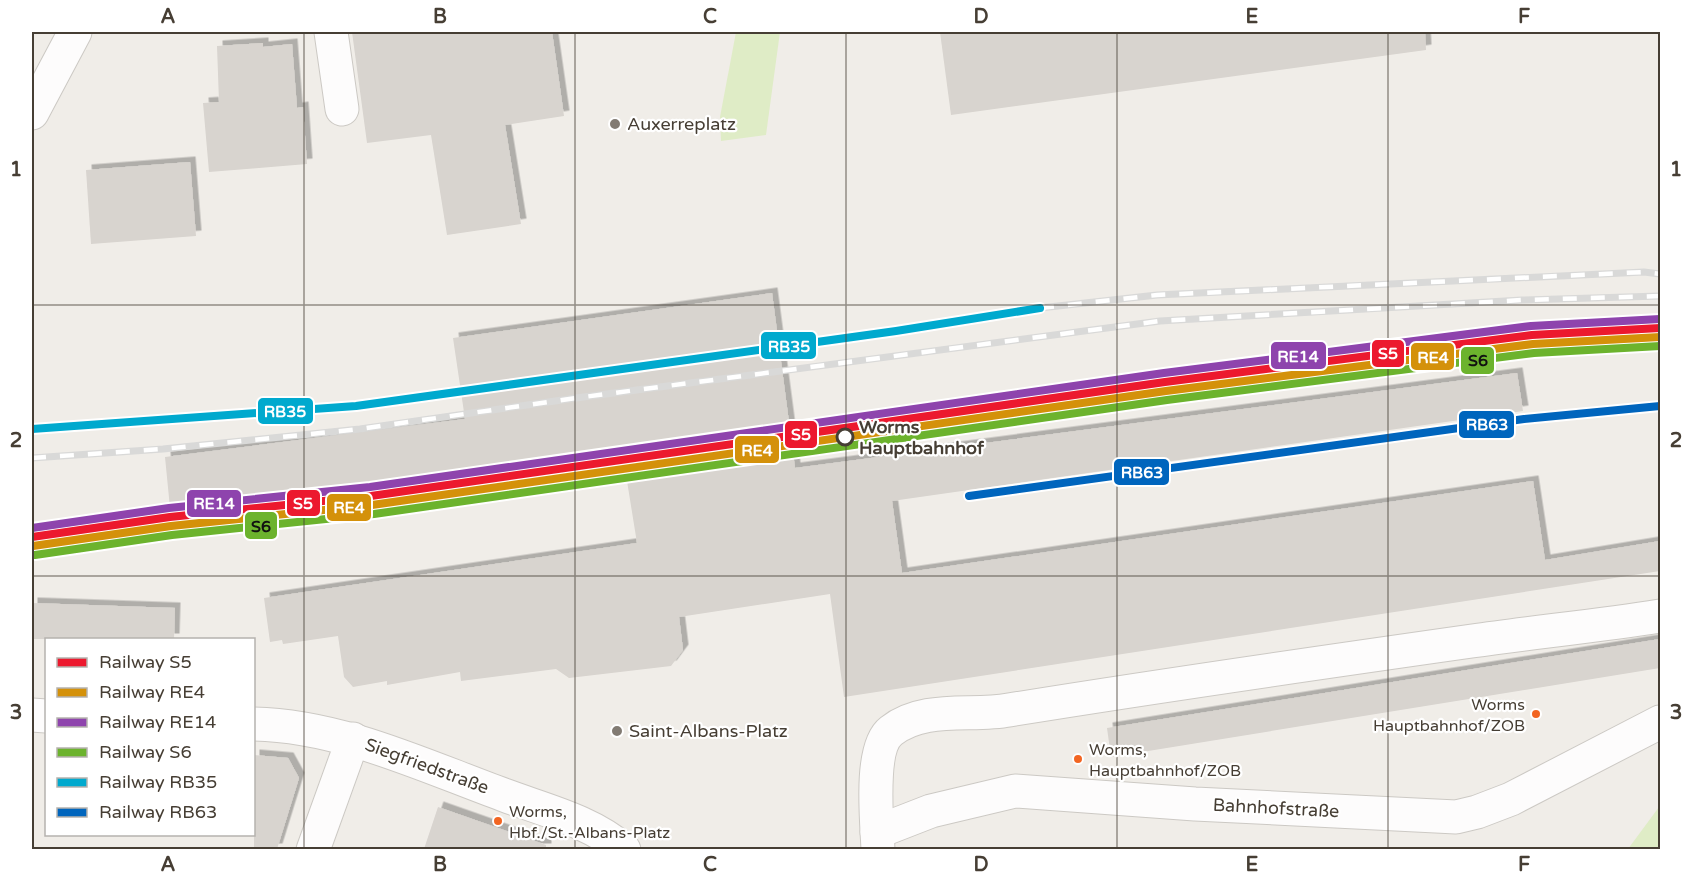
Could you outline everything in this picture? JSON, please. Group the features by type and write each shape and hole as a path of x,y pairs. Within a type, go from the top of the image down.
{"street":[{"path":"32,113 75,32"},
{"path":"332,32 342,109"},
{"path":"878,841 876,778 882,744 888,732 903,722 921,716 998,712 1133,690 1660,616"},
{"name":"Bahnhofstraße","path":"878,841 931,811 1015,791 1184,804 1456,817 1511,799 1660,722"},
{"name":"Siegfriedstraße","path":"255,724 282,725 353,739 565,818 611,838 624,849"},
{"path":"313,849 353,739"}],"green space":[{"path":"736,32 780,32 766,135 721,141 720,117"},
{"path":"1660,791 1660,849 1628,849 1659,807"}],"building":[{"path":"352,32 552,32 564,116 505,125 521,224 447,235 431,135 367,143"},
{"path":"940,32 1425,32 1426,50 951,115"},
{"path":"263,43 263,47 292,44 297,108 303,107 307,164 209,172 203,103 219,102 217,46"},
{"path":"190,162 196,236 91,244 86,170"},
{"path":"772,293 795,468 1517,373 1523,411 892,501 902,573 1533,481 1545,560 1660,541 1660,571 844,697 830,594 679,617 683,650 671,666 569,678 556,669 461,681 460,672 387,685 387,681 353,687 344,677 338,636 283,644 282,640 270,642 264,598 637,543 622,450 170,508 165,457 465,419 453,338"},
{"path":"32,603 175,608 174,638 32,639"},
{"path":"1660,639 1660,668 1111,757 1107,728"},
{"path":"255,755 288,758 299,778 277,849 254,849"},
{"path":"438,807 546,845 546,849 424,849"}],"railway":[{"path":"1040,308 1157,295 1644,272 1660,274"},
{"path":"32,458 163,449 360,429 576,398 1160,321 1522,300 1660,296"}],"rail line":[{"name":"RB35","path":"32,429 356,406 896,331 1040,308"},
{"name":"RE14","path":"32,528 169,508 370,487 1164,373 1531,326 1660,319"},
{"name":"S5","path":"32,537 170,517 371,496 1165,382 1532,335 1660,328"},
{"name":"RE4","path":"33,546 171,526 372,505 1166,391 1533,344 1660,337"},
{"name":"S6","path":"35,555 172,535 374,514 1167,400 1534,353 1660,346"},
{"name":"RB63","path":"969,496 1524,419 1660,406"}],"place":[{"name":"Auxerreplatz","path":"615,124"},
{"name":"Worms Hauptbahnhof","path":"845,437"},
{"name":"Worms Hauptbahnhof/ZOB","path":"1536,714"},
{"name":"Saint-Albans-Platz","path":"617,731"},
{"name":"Worms, Hauptbahnhof/ZOB","path":"1078,759"},
{"name":"Worms, Hbf./St.-Albans-Platz","path":"498,821"}]}
